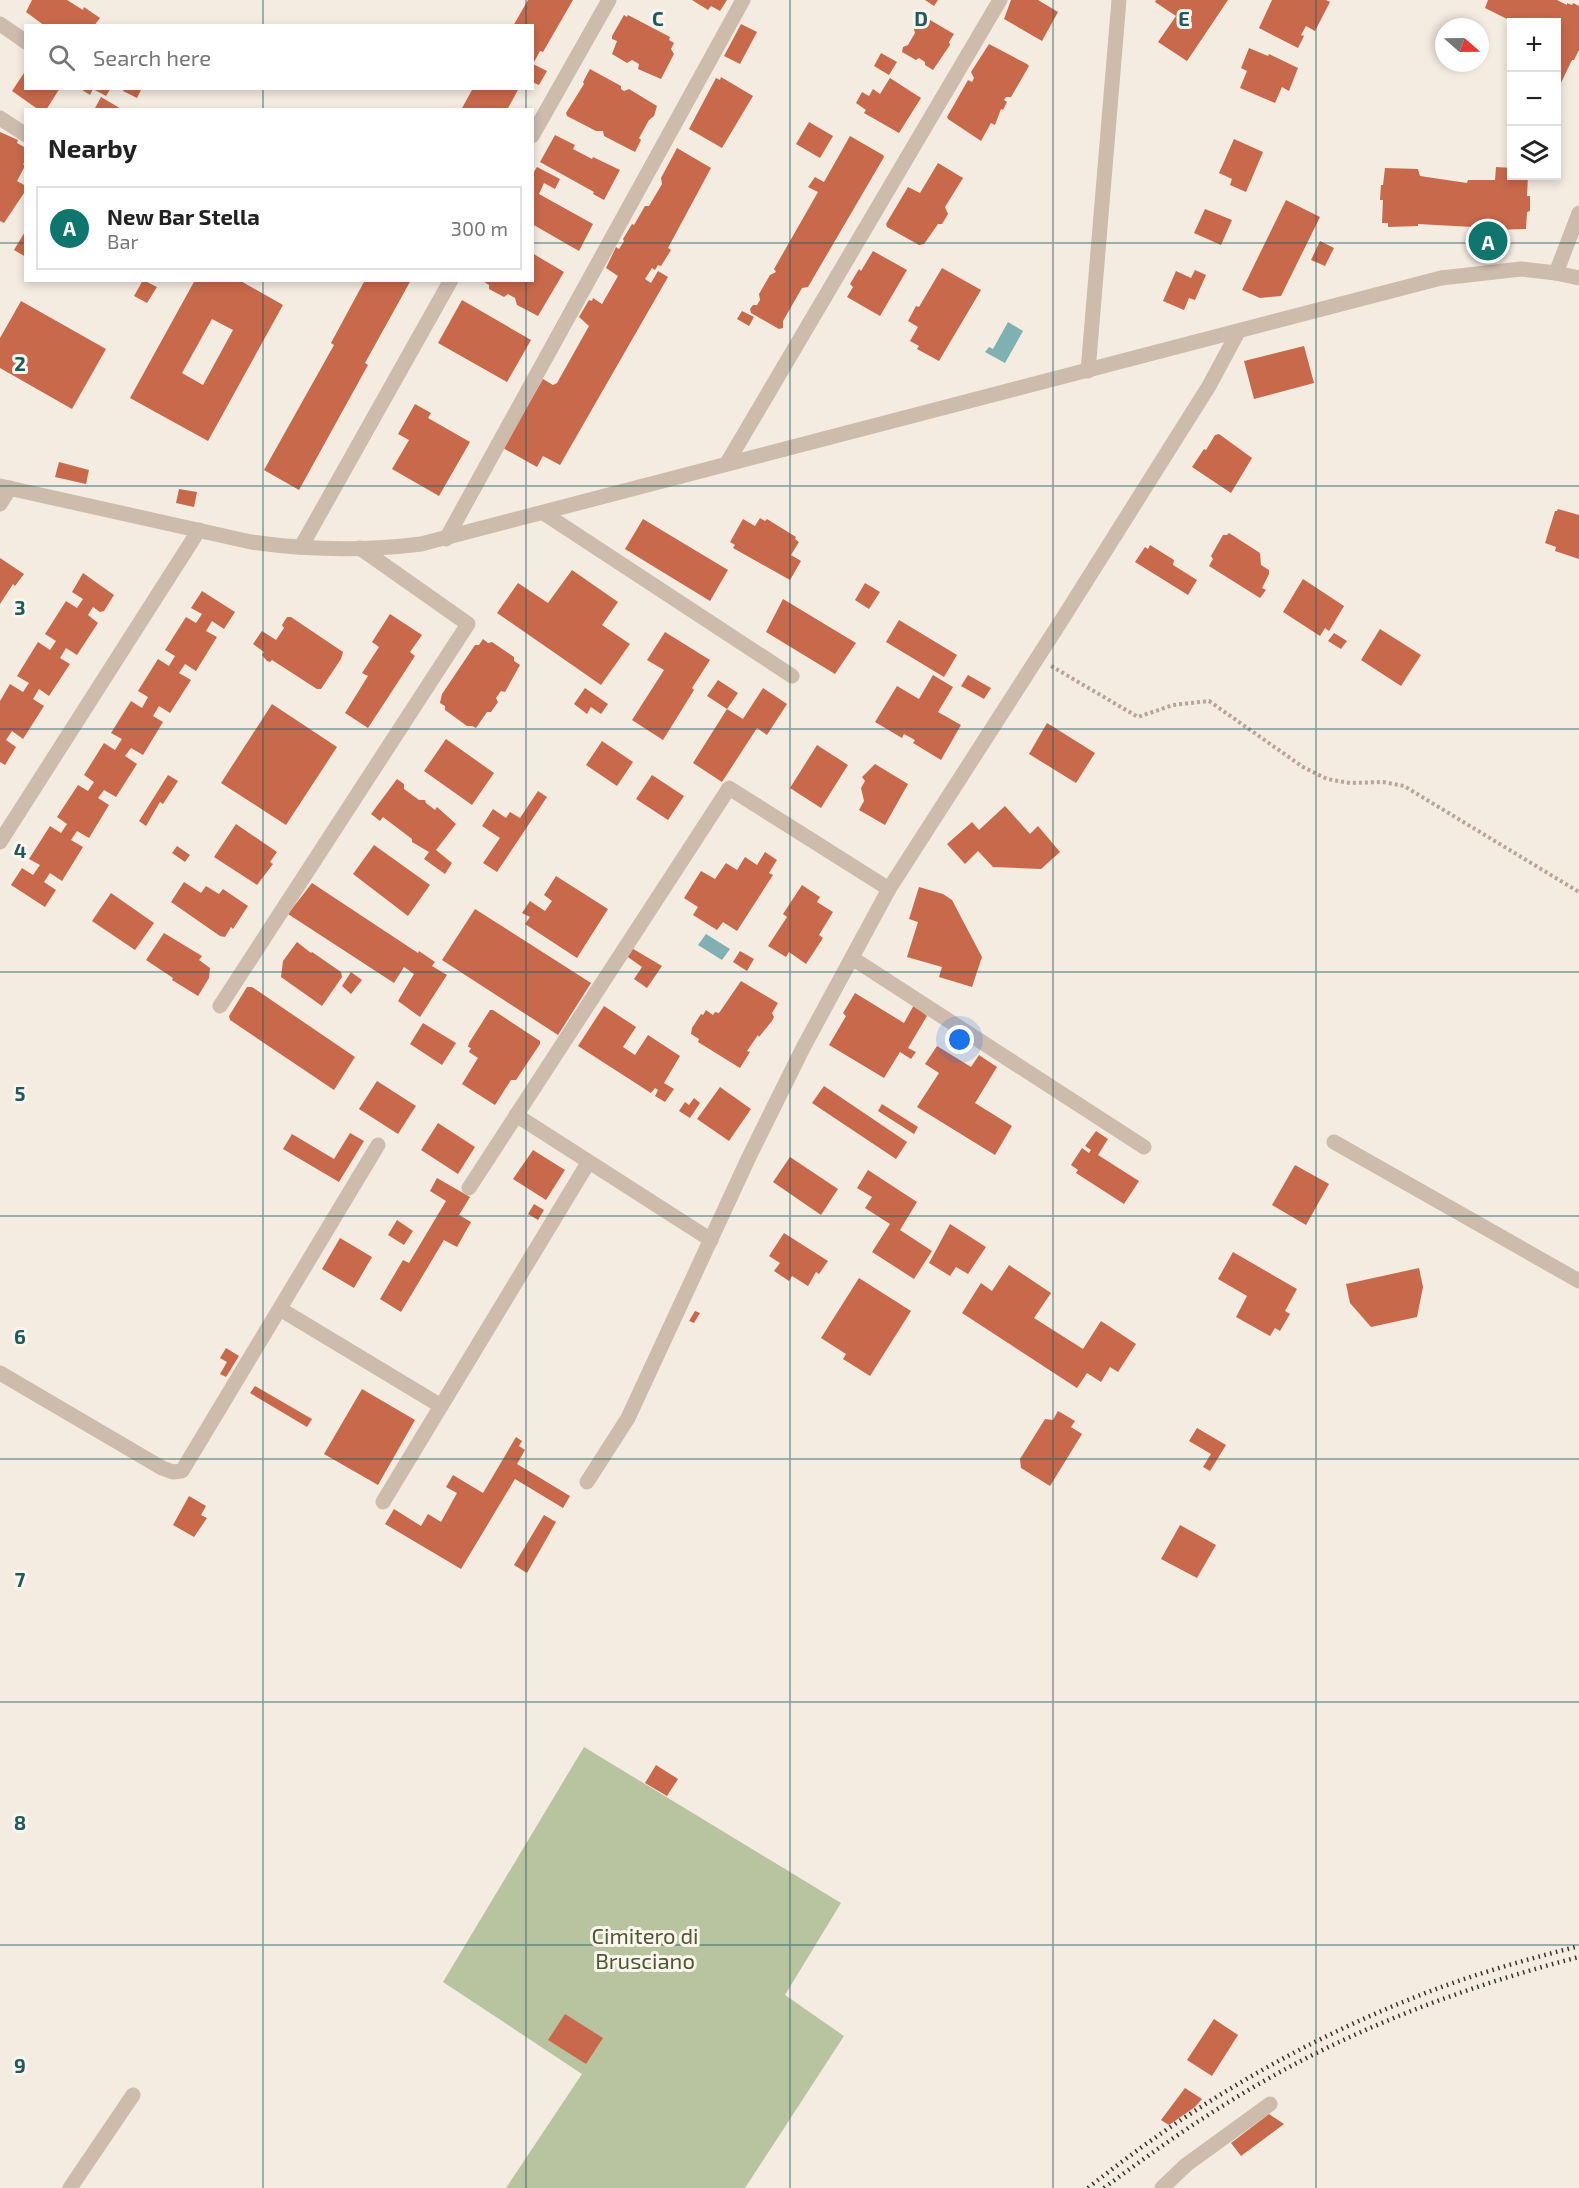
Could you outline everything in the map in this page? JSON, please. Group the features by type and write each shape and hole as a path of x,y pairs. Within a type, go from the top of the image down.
{"street":[{"path":"534,132 609,0"},
{"path":"446,539 743,0"},
{"path":"727,463 1000,0"},
{"path":"1088,371 1119,0"},
{"path":"0,24 24,41"},
{"path":"0,118 24,134"},
{"path":"1556,273 1579,213"},
{"path":"0,504 5,487 251,542 301,547 399,547 446,539 545,514 727,463 1441,278 1521,269 1579,278"},
{"path":"301,547 450,282"},
{"path":"587,1482 628,1418 803,1048 889,889 1209,387 1238,332"},
{"path":"545,514 792,676"},
{"path":"0,842 199,530"},
{"path":"220,1006 468,624 360,548"},
{"path":"469,1188 729,788 889,889"},
{"path":"852,958 1144,1147"},
{"path":"516,1115 711,1240"},
{"path":"1334,1142 1579,1281"},
{"path":"0,1373 162,1468 173,1472 182,1471 378,1145"},
{"path":"383,1502 588,1163"},
{"path":"280,1309 441,1406"},
{"path":"70,2188 133,2095"},
{"path":"1162,2188 1186,2164 1270,2104"}],"path":[{"path":"1038,658 1138,717 1173,705 1209,701 1303,768 1327,778 1350,783 1383,782 1404,786 1579,892"}],"green space":[{"name":"Cimitero di Brusciano","path":"584,1747 841,1903 785,1995 844,2036 745,2188 506,2188 582,2074 443,1982"}],"water":[{"path":"1008,322 1023,331 1005,363 985,352 989,347 993,349"},
{"path":"706,934 730,949 722,960 698,945"}],"building":[{"path":"32,0 67,0 83,10 84,7 100,18 96,24 42,24 26,12"},
{"path":"528,0 573,0 543,52 540,51 534,62 534,24 514,24"},
{"path":"692,0 727,0 720,11 711,6 708,10"},
{"path":"925,0 938,0 934,6"},
{"path":"1011,0 1038,0 1058,12 1042,41 1004,19"},
{"path":"1156,0 1228,0 1187,61 1158,42 1176,16 1155,2"},
{"path":"1272,0 1326,0 1330,2 1315,31 1306,26 1298,48 1259,28"},
{"path":"1488,0 1557,0 1567,5 1567,3 1572,5 1573,3 1579,6 1579,50 1561,83 1561,18 1507,19 1485,8"},
{"path":"624,15 670,37 669,40 674,43 671,49 674,54 661,79 638,69 639,64 632,60 627,63 612,54 617,41 612,39 612,36"},
{"path":"925,17 954,34 949,42 950,45 933,70 919,58 916,60 902,52 903,47 908,45 915,33 914,29 920,18"},
{"path":"741,24 757,32 740,64 724,56"},
{"path":"989,44 1029,66 1011,97 1006,97 1004,100 1007,102 1003,110 1001,109 995,125 991,123 981,141 947,117 968,80 972,82 974,78 971,72"},
{"path":"1249,48 1268,56 1269,54 1298,68 1289,91 1282,87 1275,103 1240,88 1247,71 1241,68"},
{"path":"881,53 897,62 889,75 874,66"},
{"path":"534,64 547,71 539,85 534,83"},
{"path":"590,69 621,86 624,91 629,89 657,106 654,116 649,120 639,138 641,140 635,152 604,136 603,131 596,131 567,116 566,113 584,84"},
{"path":"24,73 24,90 59,90 47,108 36,108 12,91"},
{"path":"721,77 753,96 722,148 689,129 716,78 720,80"},
{"path":"890,78 921,98 899,133 864,113 866,110 856,103 862,92 869,96 873,89 880,94"},
{"path":"82,90 92,90 90,95"},
{"path":"95,90 110,90 106,96"},
{"path":"123,90 141,90 137,98"},
{"path":"472,90 518,90 508,108 462,108"},
{"path":"101,97 120,108 95,108"},
{"path":"809,122 833,136 820,158 796,144"},
{"path":"0,132 18,140 17,143 24,147 24,168 17,181 24,185 24,193 4,223 0,221"},
{"path":"555,135 575,145 573,149 620,170 604,200 540,162"},
{"path":"850,136 884,157 808,287 802,288 783,321 783,328 779,329 751,313 750,309 760,300 759,294 770,275 776,272 774,269 818,192 808,187 815,177 824,182"},
{"path":"1234,139 1263,152 1246,192 1230,185 1232,179 1219,173"},
{"path":"677,148 711,168 668,248 671,250 661,266 658,265 655,270 652,268 645,279 651,283 658,271 668,277 560,465 543,456 537,467 503,448 543,379 553,385 557,383 589,326 579,317 589,300 592,301 593,298 602,304 618,276 606,268 616,247 619,249 632,224 634,225 645,206 649,206 662,184 661,178"},
{"path":"938,163 963,178 945,207 948,214 942,224 938,224 924,244 919,245 887,227 886,224 908,187 920,193"},
{"path":"537,167 560,179 555,189 544,183 539,194 593,224 579,251 534,225 534,172"},
{"path":"1496,167 1507,168 1507,180 1528,180 1527,196 1530,196 1530,211 1527,212 1526,229 1491,230 1491,228 1418,224 1418,226 1388,227 1388,223 1382,223 1383,200 1380,200 1385,168 1418,169 1420,176 1467,183 1468,180 1495,180"},
{"path":"1286,200 1320,217 1281,296 1260,298 1242,290"},
{"path":"1205,209 1232,220 1221,245 1194,233"},
{"path":"24,233 24,256 14,250"},
{"path":"1320,241 1334,248 1325,266 1311,260"},
{"path":"873,251 907,270 880,316 847,297 853,287 850,284"},
{"path":"534,254 564,272 538,316 517,305 515,298 508,294 504,297 489,289 489,285 484,282 534,282"},
{"path":"942,268 981,290 939,361 917,349 919,346 910,341 918,327 908,321"},
{"path":"1195,270 1206,275 1195,300 1189,298 1184,310 1163,301 1176,271 1191,278"},
{"path":"142,282 157,287 147,303 134,296"},
{"path":"194,282 243,282 283,305 208,441 130,398","holes":["212,319 233,330 203,385 182,373"]},
{"path":"364,282 410,282 365,363 368,365 299,490 264,470 334,345 331,343"},
{"path":"462,300 531,340 507,382 438,343"},
{"path":"21,301 106,349 72,409 0,368 0,338"},
{"path":"742,311 754,317 749,326 737,319"},
{"path":"1304,346 1314,383 1254,399 1244,361"},
{"path":"415,404 431,413 428,418 470,442 439,496 392,469 409,440 398,434"},
{"path":"1219,434 1252,458 1231,493 1192,467 1215,435"},
{"path":"59,462 89,470 86,484 55,477"},
{"path":"179,489 197,492 194,507 176,503"},
{"path":"1558,509 1579,515 1579,559 1555,551 1556,547 1545,543 1555,511"},
{"path":"760,518 765,521 767,519 796,537 795,539 799,542 791,555 801,561 790,580 733,548 735,545 730,542 743,519 755,526"},
{"path":"643,519 728,570 710,601 625,549"},
{"path":"1229,533 1260,553 1261,565 1269,570 1262,588 1266,590 1260,598 1209,566 1213,559 1211,556 1223,535"},
{"path":"1150,545 1174,560 1173,565 1197,580 1188,595 1135,562 1145,547 1148,549"},
{"path":"0,558 24,574 15,586 13,584 0,604"},
{"path":"572,570 618,602 602,625 630,644 601,685 497,613 518,583 548,603"},
{"path":"83,573 114,595 104,611 100,612 93,607 88,615 98,623 77,655 66,648 60,658 70,664 49,696 39,689 33,699 44,706 23,739 12,731 6,740 16,747 5,765 0,762 0,701 10,684 23,692 29,683 17,676 38,642 50,650 56,641 45,634 66,601 77,608 83,599 72,592"},
{"path":"1303,579 1344,606 1329,631 1325,628 1320,636 1283,612"},
{"path":"865,583 880,592 869,609 855,600"},
{"path":"202,591 235,612 224,629 212,621 206,631 217,637 196,671 185,664 179,673 191,680 170,713 159,706 153,716 163,722 143,755 131,748 125,756 137,764 116,797 104,790 98,798 109,805 89,838 77,831 71,840 83,847 62,881 50,873 44,882 56,890 45,907 11,885 22,868 33,875 40,865 29,859 50,826 61,833 67,824 57,817 78,785 88,791 94,782 84,775 104,743 115,750 122,739 111,733 131,701 142,708 148,697 138,691 158,659 169,666 175,656 165,650 186,617 196,623 202,614 191,608"},
{"path":"783,599 856,643 835,674 766,632"},
{"path":"390,614 422,635 410,652 415,656 368,728 345,713 368,676 362,673 379,647 372,642"},
{"path":"287,617 291,617 343,652 341,659 321,689 317,689 272,660 267,661 262,655 264,652 253,644 262,631 276,640 284,628 282,625"},
{"path":"899,620 957,655 944,677 886,642"},
{"path":"1380,629 1421,655 1401,686 1361,660"},
{"path":"665,632 710,660 663,740 632,720 664,670 647,660"},
{"path":"1334,633 1347,641 1341,649 1328,641"},
{"path":"483,639 488,643 492,642 514,657 514,661 520,665 505,692 501,691 496,698 498,702 491,712 487,712 476,728 467,726 445,710 445,706 440,703 442,694 475,645 479,645"},
{"path":"933,675 953,687 938,712 961,725 941,760 913,743 915,740 904,734 902,738 875,722 897,686 919,699"},
{"path":"968,675 991,688 984,699 961,686"},
{"path":"718,680 738,693 727,709 707,696"},
{"path":"585,688 608,704 601,714 591,707 587,714 574,704"},
{"path":"763,688 787,704 767,735 757,728 722,782 693,763 727,709 743,719"},
{"path":"272,704 337,747 286,825 221,783"},
{"path":"1047,723 1095,753 1076,783 1029,754"},
{"path":"446,739 494,773 472,805 424,771"},
{"path":"602,741 633,762 617,786 586,765"},
{"path":"817,745 848,765 821,808 790,788"},
{"path":"875,764 908,784 885,825 859,810 864,801 861,788 865,781 862,777"},
{"path":"168,775 178,781 163,804 160,802 146,826 139,821"},
{"path":"652,775 684,796 668,820 636,799"},
{"path":"397,779 404,784 404,789 419,800 425,800 435,810 437,807 456,824 436,850 452,863 445,874 424,859 429,852 412,842 412,839 383,817 380,821 371,814"},
{"path":"538,791 547,797 497,872 483,863 500,838 482,826 493,809 506,818 510,812 520,818"},
{"path":"1005,806 1030,834 1038,826 1060,852 1041,869 993,867 978,851 965,864 947,844 972,822 979,830"},
{"path":"236,824 277,852 270,862 273,864 257,885 214,857"},
{"path":"374,845 430,885 408,916 353,874"},
{"path":"177,846 190,855 185,862 172,853"},
{"path":"765,852 777,860 769,873 773,875 737,931 723,922 717,930 693,915 698,907 684,898 701,871 715,879 726,863 737,870 745,857 757,865"},
{"path":"556,876 608,909 577,958 525,924 530,917 522,913 530,901 545,911 552,901 544,895"},
{"path":"184,882 201,893 206,886 219,894 223,889 248,906 225,937 220,936 171,902"},
{"path":"312,883 418,953 419,951 435,962 432,966 447,975 420,1017 398,1001 414,974 404,967 394,983 288,914"},
{"path":"802,885 820,897 817,902 833,912 819,935 823,938 806,964 789,952 786,957 768,946 787,917 783,914"},
{"path":"919,887 943,894 952,900 982,957 972,987 939,977 942,967 907,957 918,922 909,919"},
{"path":"111,893 154,923 135,950 92,921"},
{"path":"475,909 591,983 558,1035 442,960"},
{"path":"164,933 202,956 199,960 210,968 209,978 198,996 146,960"},
{"path":"297,942 341,972 342,977 322,1006 281,977 283,961"},
{"path":"630,947 662,966 647,988 634,979 642,967 625,955"},
{"path":"740,951 754,959 747,971 733,962"},
{"path":"351,972 362,980 351,994 342,986"},
{"path":"741,981 778,1003 772,1013 774,1017 772,1021 747,1051 750,1052 740,1068 698,1042 699,1039 691,1034 701,1014 703,1015 706,1010 713,1015 715,1012 719,1013"},
{"path":"247,987 252,987 355,1057 334,1090 230,1020 229,1016"},
{"path":"855,993 904,1023 914,1005 927,1016 908,1048 916,1052 911,1059 900,1052 884,1078 829,1045 846,1016 843,1013"},
{"path":"604,1006 636,1027 623,1047 635,1055 648,1035 680,1056 664,1083 674,1089 665,1102 655,1096 658,1090 655,1088 651,1093 578,1046"},
{"path":"490,1010 540,1041 516,1080 511,1080 495,1105 462,1084 478,1058 469,1052 471,1048 468,1047 469,1043"},
{"path":"423,1023 456,1043 442,1065 410,1044"},
{"path":"937,1046 971,1067 979,1055 997,1067 975,1103 1012,1126 995,1155 917,1107 939,1073 925,1064"},
{"path":"377,1081 416,1106 398,1134 359,1109"},
{"path":"824,1086 907,1142 896,1159 812,1103"},
{"path":"720,1087 751,1109 729,1141 697,1119"},
{"path":"694,1098 700,1103 690,1118 679,1111 685,1102 689,1105"},
{"path":"882,1104 918,1127 914,1134 878,1111"},
{"path":"438,1123 475,1147 458,1174 421,1150"},
{"path":"1096,1131 1108,1139 1098,1155 1139,1181 1124,1204 1076,1173 1078,1170 1071,1165 1082,1148 1089,1153 1091,1150 1085,1146"},
{"path":"350,1133 364,1141 339,1182 283,1149 292,1134 334,1159"},
{"path":"533,1150 565,1170 546,1200 513,1179"},
{"path":"790,1157 838,1189 821,1215 773,1182"},
{"path":"1295,1165 1329,1184 1306,1225 1272,1205"},
{"path":"868,1170 917,1202 900,1230 932,1251 914,1279 872,1252 890,1224 865,1208 872,1197 857,1188"},
{"path":"437,1178 470,1197 459,1215 471,1222 457,1247 444,1240 401,1312 380,1299 403,1260 409,1263 446,1201 430,1191"},
{"path":"534,1204 544,1210 538,1220 528,1214"},
{"path":"397,1220 413,1231 404,1245 388,1235"},
{"path":"950,1224 986,1247 968,1274 956,1267 950,1276 929,1263"},
{"path":"784,1233 828,1261 819,1274 816,1272 808,1286 792,1276 789,1281 774,1271 780,1263 769,1256"},
{"path":"340,1238 372,1257 354,1288 322,1269"},
{"path":"1233,1252 1297,1289 1285,1311 1290,1314 1280,1331 1275,1328 1270,1336 1236,1317 1247,1296 1218,1279"},
{"path":"1009,1265 1051,1293 1034,1318 1083,1349 1101,1321 1136,1344 1118,1372 1110,1367 1101,1382 1087,1373 1077,1388 962,1313 981,1283 992,1291"},
{"path":"1419,1268 1423,1287 1417,1317 1371,1327 1350,1303 1346,1284"},
{"path":"859,1278 911,1311 870,1376 843,1359 846,1354 821,1338"},
{"path":"695,1311 700,1313 694,1323 689,1321"},
{"path":"226,1348 239,1356 226,1377 220,1374 227,1362 220,1358"},
{"path":"255,1386 312,1419 307,1427 250,1393"},
{"path":"362,1389 415,1420 378,1485 324,1454"},
{"path":"1058,1411 1075,1421 1071,1427 1082,1434 1050,1486 1021,1468 1020,1459 1045,1419 1053,1420"},
{"path":"1197,1428 1226,1445 1210,1471 1203,1467 1211,1454 1189,1441"},
{"path":"516,1437 522,1441 519,1446 525,1450 517,1464 570,1496 563,1508 515,1479 461,1569 385,1524 394,1509 421,1526 428,1514 441,1522 457,1493 446,1487 453,1475 483,1493"},
{"path":"189,1496 206,1506 201,1515 207,1518 194,1537 173,1525"},
{"path":"544,1515 556,1522 527,1573 514,1565"},
{"path":"1180,1525 1216,1545 1197,1578 1161,1559"},
{"path":"656,1765 678,1779 667,1796 645,1783"},
{"path":"565,2014 603,2038 586,2064 548,2040"},
{"path":"1214,2019 1238,2035 1212,2076 1187,2060"},
{"path":"1185,2088 1202,2099 1195,2107 1169,2125 1161,2120"},
{"path":"1269,2114 1284,2124 1241,2156 1231,2143"}],"railway":[{"path":"1088,2188 1205,2104 1287,2056 1373,2014 1418,1996 1518,1962 1579,1946"},
{"path":"1104,2188 1208,2115 1308,2057 1396,2017 1441,2000 1579,1957"}],"place":[{"name":"New Bar Stella","path":"1488,241"}]}
